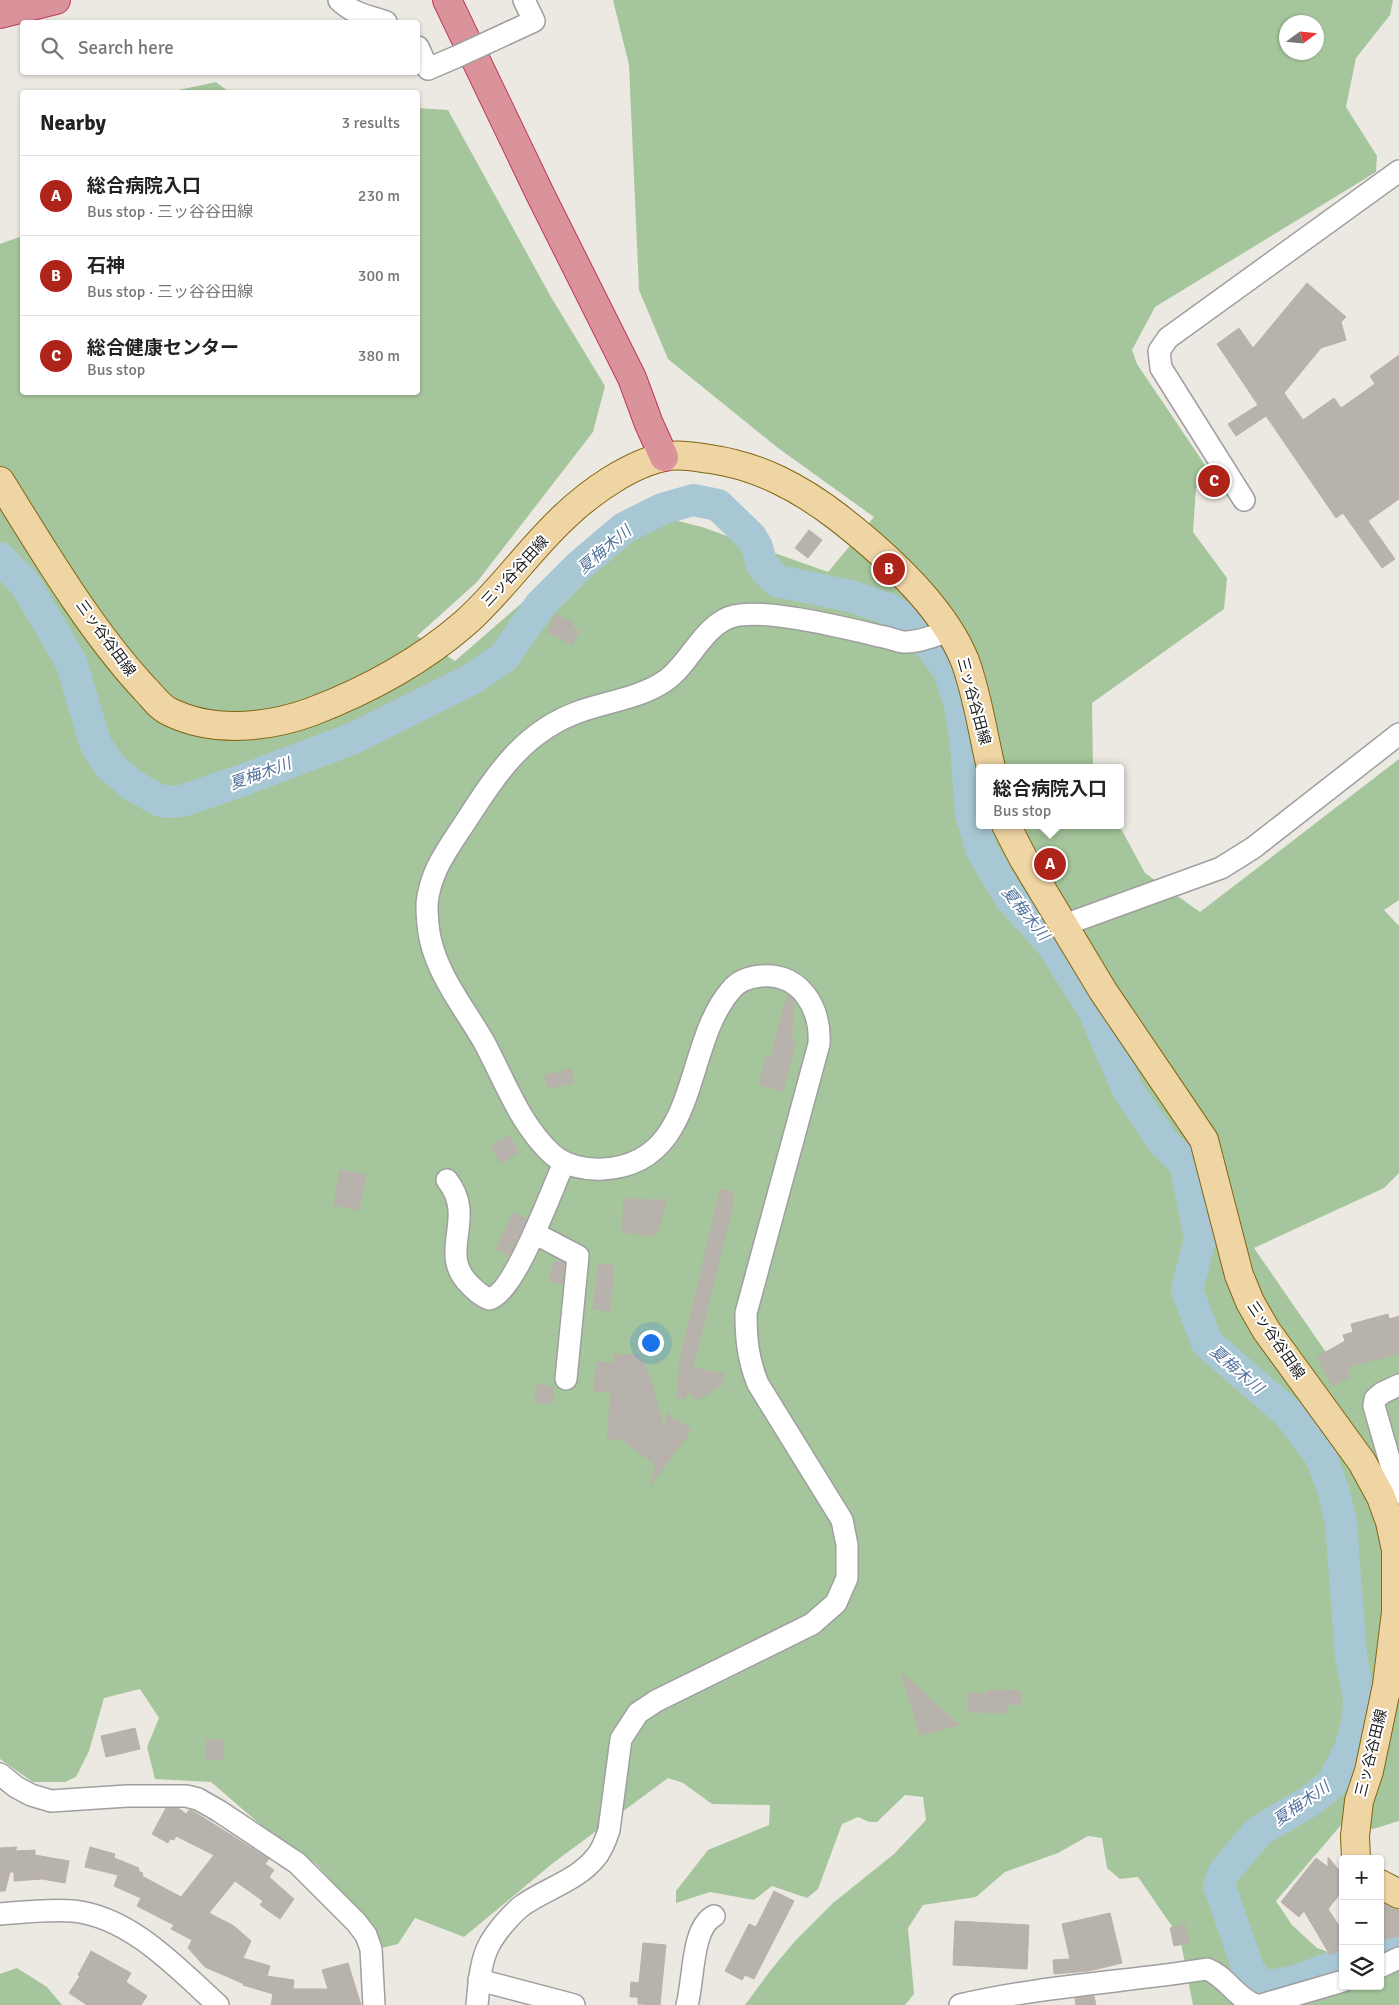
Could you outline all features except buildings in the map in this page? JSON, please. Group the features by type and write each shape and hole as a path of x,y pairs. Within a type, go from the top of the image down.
{"highway":[{"path":"0,14 56,0"},
{"path":"447,0 541,196 632,378 649,424 664,457"},
{"path":"463,0 647,369 666,419 664,457"}],"main road":[{"name":"三ッ谷谷田線","path":"0,481 120,662 166,710 190,720 215,724 259,726 300,716 333,703 368,687 422,656 466,622 509,579 563,518 618,475 664,457 683,455 724,461 765,472 812,496 867,540 920,593 948,631 966,664 990,764"},
{"name":"三ッ谷谷田線","path":"1008,829 1023,858 1103,991 1204,1140 1240,1275 1250,1302 1266,1330 1362,1462 1394,1517 1397,1612 1388,1686 1369,1771 1359,1801 1355,1836 1356,1855"},
{"path":"1384,1886 1399,1894"}],"street":[{"path":"339,0 346,7 364,16 379,20"},
{"path":"420,52 428,69 534,21 524,0"},
{"path":"1244,500 1161,368 1159,351 1168,338 1399,171"},
{"path":"477,2005 480,1980 488,1946 523,1905 568,1880 597,1856 609,1830 622,1739 638,1713 656,1701 812,1624 836,1603 847,1578 847,1545 842,1520 758,1384 750,1365 746,1340 746,1313 819,1044 817,1015 805,992 794,983 781,977 751,977 738,984 730,991 714,1016 680,1112 668,1138 644,1158 620,1168 598,1170 574,1166 552,1155 532,1131 446,980 430,939 427,906 433,873 505,763 531,739 560,718 596,705 645,692 668,679 712,629 732,616 763,614 907,643 948,631"},
{"path":"1064,925 1221,868 1252,848 1399,734"},
{"path":"447,1180 457,1196 461,1213 456,1248 458,1271 481,1296 489,1299 498,1294 519,1266 564,1162"},
{"path":"534,1233 578,1256 566,1379"},
{"path":"1399,1385 1382,1392 1375,1399 1374,1406 1399,1493"},
{"path":"0,1774 31,1795 51,1800 127,1796 186,1796 198,1799 296,1863 356,1922 366,1935 371,1949 374,2005"},
{"path":"0,1914 73,1911 109,1920 144,1942 218,2005"},
{"path":"687,2005 699,1934 707,1920 714,1916"},
{"path":"1384,1965 1399,1958"},
{"path":"960,2005 1053,1988 1133,1981 1207,1969 1218,1974 1246,2001 1256,2005"},
{"path":"480,1980 574,2005"},
{"path":"1261,2005 1339,1982"}],"green space":[{"path":"613,0 1393,0 1390,15 1356,58 1346,107 1377,156 1376,172 1155,307 1132,350 1137,364 1205,465 1205,474 1196,488 1193,532 1227,578 1224,609 1092,703 1093,764 976,764 976,829 1121,829 1145,873 1200,912 1399,759 1399,900 1384,910 1399,926 1399,1173 1384,1188 1254,1248 1330,1358 1399,1339 1399,1821 1373,1829 1341,1825 1276,1901 1292,1925 1317,1948 1339,1956 1339,1990 1384,1990 1384,1968 1399,1965 1399,2005 1193,2005 1180,1938 1138,1877 1120,1879 1107,1868 1102,1838 1088,1836 1058,1853 1005,1872 976,1897 923,1905 908,1928 914,1994 905,2005 745,2005 795,1941 833,1903 894,1854 926,1820 923,1797 905,1795 877,1822 869,1822 858,1817 842,1824 818,1889 807,1898 772,1886 754,1900 710,1892 676,1903 676,1891 708,1850 769,1825 770,1805 712,1804 683,1783 668,1778 553,1863 464,1937 415,1918 398,1944 382,1948 369,1922 316,1864 284,1845 211,1782 155,1779 147,1747 159,1718 140,1689 104,1698 89,1751 76,1777 65,1782 33,1782 0,1759 0,244 20,237 20,395 420,395 420,108 448,110 551,297 605,386 593,432 477,582 417,636 455,661 630,509 702,527 828,572 874,517 778,448 668,359 639,290 629,65"},
{"path":"216,82 226,90 178,90"},
{"path":"17,1968 47,1987 62,2005 0,2005 0,1974"}],"waterway":[{"name":"夏梅木川","path":"0,558 26,585 71,662 96,745 110,766 132,785 158,800 168,802 182,801 246,779 354,738 472,679 504,657 541,604 578,567 624,528 662,509 693,500 718,505 751,537 757,547 762,565 777,581 850,596 889,609 907,621 934,650 949,671 960,705 966,746 971,814 982,851 1010,898 1051,943 1093,1009 1128,1090 1164,1143 1185,1163 1200,1239 1187,1290 1207,1343 1288,1413 1321,1457 1334,1492 1341,1523 1351,1657 1359,1699 1358,1721 1350,1749 1333,1782 1313,1799 1259,1831 1224,1872 1219,1885 1249,1971 1261,1985 1292,1982 1339,1965"},
{"name":"夏梅木川","path":"1384,1949 1399,1944"}],"place":[{"name":"総合健康センター","path":"1214,481"},
{"name":"石神","path":"889,569"},
{"name":"総合病院入口","path":"1050,864"}]}
